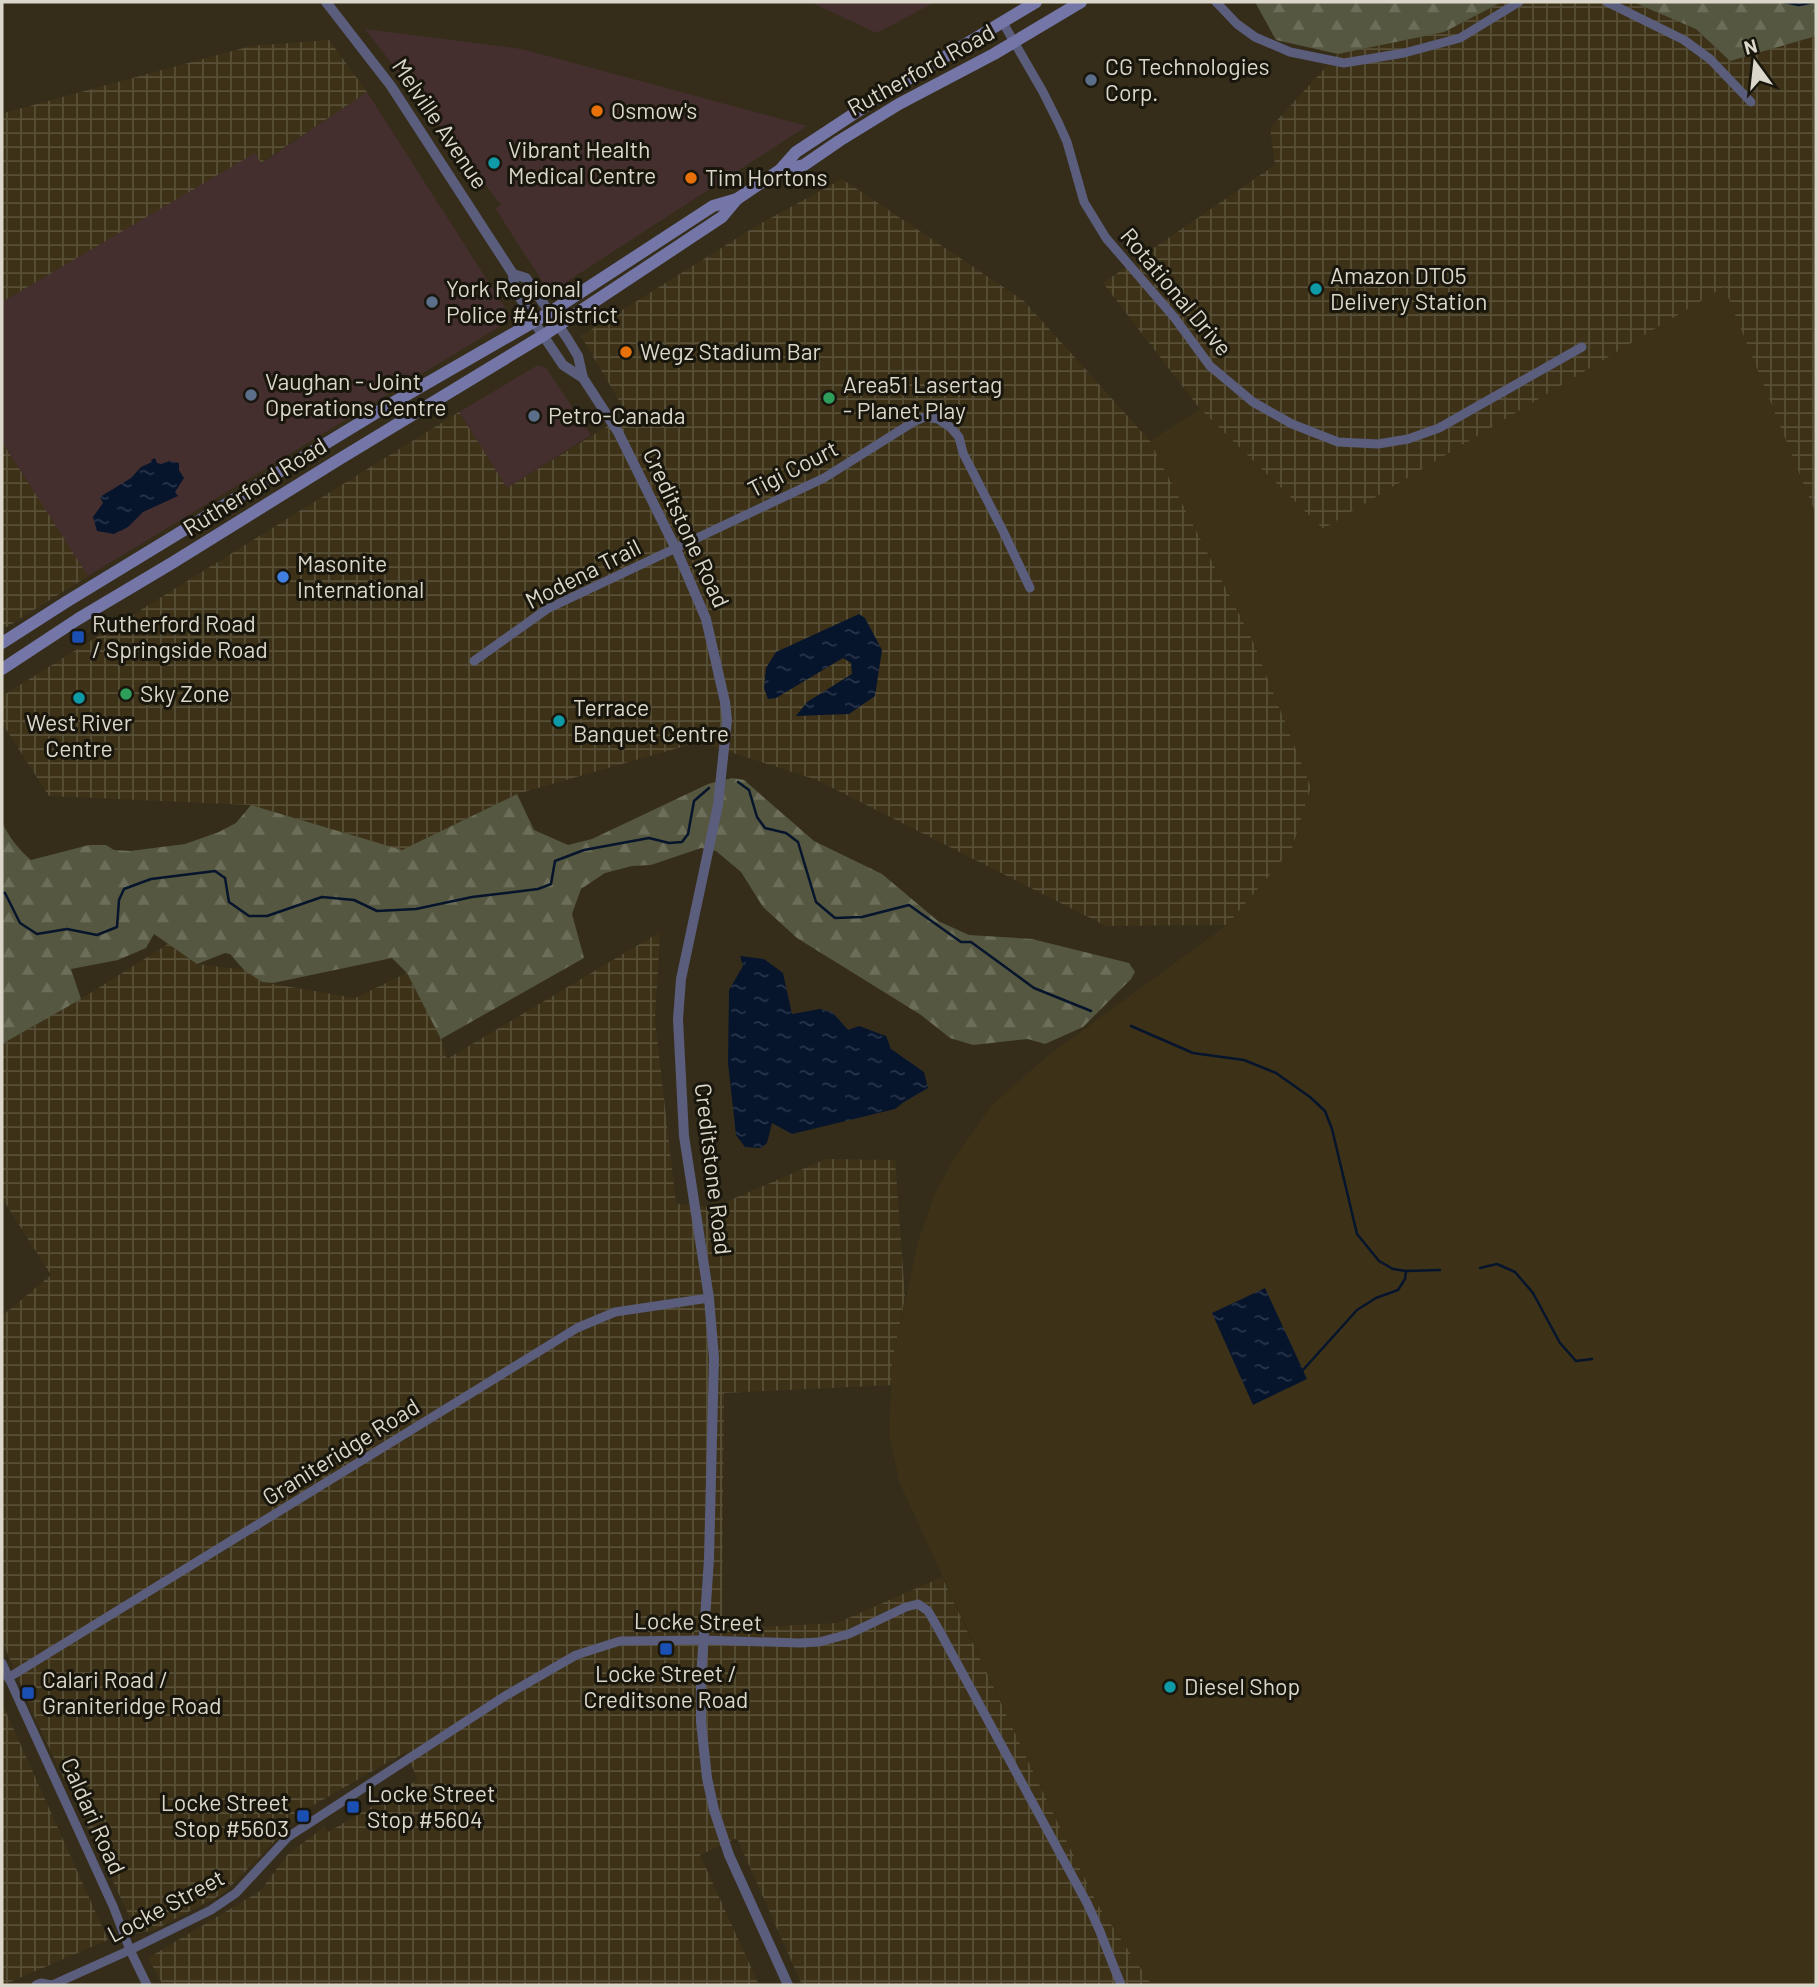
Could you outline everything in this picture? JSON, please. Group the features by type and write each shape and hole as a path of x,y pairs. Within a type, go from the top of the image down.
{"main road":[{"name":"Rutherford Road","path":"2,669 87,614 558,326 722,217 737,199 780,170 796,152 1036,2"},
{"name":"Rutherford Road","path":"780,170 804,164 899,104 1081,2"},
{"name":"Rutherford Road","path":"2,643 388,405 549,313 713,206 737,199"}],"street":[{"name":"Melville Avenue","path":"326,2 391,86 513,274 514,287 544,335"},
{"path":"1216,2 1237,24 1255,37 1290,52 1344,63 1404,53 1460,38 1519,2"},
{"path":"1607,2 1684,40 1710,59 1751,102"},
{"name":"Rotational Drive","path":"1002,21 1059,124 1067,142 1084,202 1106,238 1174,317 1210,366 1253,402 1283,419 1338,442 1378,444 1408,439 1439,428 1582,347"},
{"name":"Melville Avenue","path":"513,274 526,278 558,326"},
{"name":"Creditstone Road","path":"558,326 578,356 583,378 618,432 676,549 706,619 727,720 719,805 681,979 678,1020 684,1136 709,1298 714,1358 709,1559 701,1678 701,1722 707,1778 714,1810 729,1855 788,1985"},
{"name":"Creditstone Road","path":"544,335 563,365 583,378"},
{"name":"Tigi Court","path":"676,549 824,478 925,417 939,419 959,438 963,453 1030,588"},
{"name":"Modena Trail","path":"474,661 547,609 676,549"},
{"name":"Graniteridge Road","path":"8,1678 577,1328 615,1312 709,1298"},
{"name":"Locke Street","path":"36,1985 52,1985 211,1910 236,1893 288,1837 505,1696 576,1655 620,1641 819,1642 849,1634 912,1604 924,1607 952,1652 1088,1905 1121,1985"},
{"name":"Caldari Road","path":"2,1663 113,1906 146,1985"}],"shaded area":[{"path":"810,2 935,2 877,33"},
{"path":"1502,2 1633,2 1696,29 1730,61 1816,36 1816,515 1724,288 1323,529 1200,409 1103,283 1275,165 1270,128 1338,54 1444,32"},
{"path":"365,29 522,49 807,126 560,287 552,288 544,284 495,208 501,205"},
{"path":"329,40 367,92 261,163 255,153 2,302 2,115 251,46"},
{"path":"367,92 512,319 88,576 2,442 2,302 255,152 262,163"},
{"path":"842,179 1024,301 1150,441 1252,639 1311,787 1292,849 1227,925 1106,926 817,780 699,742 517,794 402,850 250,805 49,796 2,723 2,696 459,412 507,488 627,414 581,336 758,225"},
{"path":"1724,287 1816,515 1816,1985 1152,1985 1098,1905 1030,1765 900,1484 889,1435 892,1363 918,1241 935,1194 953,1160 992,1105 1046,1057 1227,925 1292,849 1311,787 1252,638 1150,441 1200,409 1323,529"},
{"path":"538,365 546,368 591,435 507,488 459,412"},
{"path":"2,442 88,576 5,628 2,621"},
{"path":"660,932 655,1020 676,1204 714,1207 826,1159 895,1160 905,1297 892,1363 892,1385 724,1393 722,1629 837,1623 942,1577 1098,1905 1152,1985 802,1985 737,1838 700,1855 759,1985 163,1985 148,1958 260,1891 288,1854 324,1827 328,1832 418,1780 406,1752 305,1810 224,1893 156,1929 138,1934 36,1720 2,1641 2,1316 51,1275 2,1198 2,1044 81,999 168,944 197,964 244,970 262,982 355,998 407,973 441,1039 447,1059"},
{"path":"2,1703 108,1940 3,1985 2,1985"}],"green space":[{"path":"1255,2 1502,2 1444,32 1338,54 1276,40"},
{"path":"1633,2 1816,2 1816,36 1730,61 1696,29"},
{"path":"732,778 744,780 814,841 882,874 938,921 969,935 1032,939 1129,963 1135,972 1083,1027 1045,1044 1028,1039 973,1045 950,1038 921,1015 797,938 763,907 741,872 716,851 701,848 651,865 632,866 605,873 581,889 572,914 584,958 441,1039 407,973 392,958 273,983 262,982 244,970 230,954 225,953 197,964 154,934 146,948 118,960 71,969 81,999 2,1044 2,822 14,842 31,860 89,845 106,845 114,850 130,851 185,844 236,823 251,805 402,850 517,794 534,830 568,845 592,839 708,784"}],"water":[{"path":"155,458 157,463 161,464 170,461 179,463 179,470 184,478 175,492 178,496 143,512 128,527 114,534 97,531 93,517 103,503 100,497 131,478"},
{"path":"859,614 865,618 882,650 875,696 849,714 796,716 807,702 852,674 851,663 843,658 776,698 768,699 764,688 766,668 776,652"},
{"path":"740,956 764,959 783,973 792,1014 820,1009 832,1012 848,1030 859,1026 886,1036 891,1049 924,1072 928,1088 895,1109 792,1134 772,1123 767,1143 761,1148 745,1147 736,1135 728,1063 729,990 743,966"},
{"path":"1265,1288 1307,1379 1253,1405 1212,1313"}],"waterway":[{"path":"1784,2 1799,5 1814,2"},
{"path":"738,782 749,790 757,817 765,828 786,833 798,842 816,902 835,918 862,917 909,905 961,942 971,942 1034,988 1091,1011"},
{"path":"2,893 5,893 20,923 37,934 67,929 97,935 117,927 119,900 124,889 151,879 215,871 225,878 229,902 249,916 267,916 322,897 354,900 377,911 416,909 472,897 538,889 551,884 555,861 584,850 649,838 669,843 682,842 688,834 694,801 709,788"},
{"path":"1131,1026 1193,1053 1244,1060 1276,1073 1310,1097 1325,1111 1332,1129 1357,1234 1379,1261 1393,1269 1440,1270"},
{"path":"1480,1268 1497,1264 1515,1272 1533,1293 1560,1343 1576,1361 1592,1359"},
{"path":"1303,1370 1357,1310 1376,1298 1398,1290 1405,1279 1406,1271"}],"place":[{"name":"CG Technologies Corp.","path":"1091,80"},
{"name":"Osmow's","path":"597,111"},
{"name":"Vibrant Health Medical Centre","path":"494,163"},
{"name":"Tim Hortons","path":"691,178"},
{"name":"Amazon DTO5 Delivery Station","path":"1316,289"},
{"name":"York Regional Police #4 District","path":"432,302"},
{"name":"Wegz Stadium Bar","path":"626,352"},
{"name":"Vaughan - Joint Operations Centre","path":"251,395"},
{"name":"Area51 Lasertag - Planet Play","path":"829,398"},
{"name":"Petro-Canada","path":"534,416"},
{"name":"Masonite International","path":"283,577"},
{"name":"Rutherford Road / Springside Road","path":"78,637"},
{"name":"Sky Zone","path":"126,694"},
{"name":"West River Centre","path":"79,698"},
{"name":"Terrace Banquet Centre","path":"559,721"},
{"name":"Locke Street / Creditsone Road","path":"666,1649"},
{"name":"Diesel Shop","path":"1170,1687"},
{"name":"Calari Road / Graniteridge Road","path":"28,1693"},
{"name":"Locke Street Stop #5604","path":"353,1807"},
{"name":"Locke Street Stop #5603","path":"303,1816"}]}
